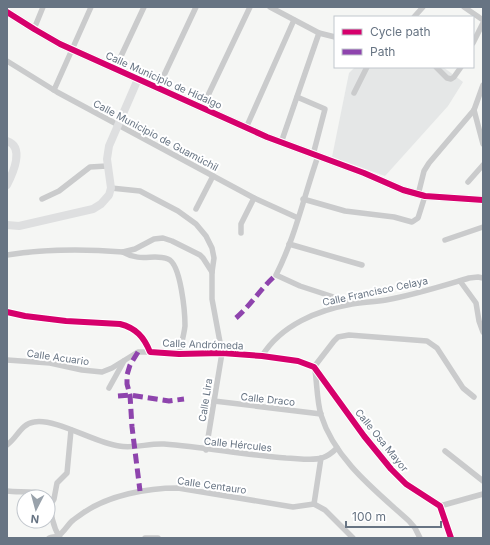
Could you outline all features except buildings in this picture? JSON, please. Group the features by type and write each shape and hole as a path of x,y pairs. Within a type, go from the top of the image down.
{"street":[{"path":"34,29 43,7"},
{"path":"54,90 91,7"},
{"path":"116,69 144,7"},
{"path":"158,88 196,7"},
{"path":"202,108 250,7"},
{"path":"270,7 319,33 334,37"},
{"path":"415,16 423,7"},
{"path":"464,7 483,20"},
{"name":"Calle Municipio de Hidalgo","path":"7,12 34,29 72,49 281,143 364,173 398,188 422,195 483,200"},
{"path":"246,128 294,20"},
{"path":"474,41 483,23"},
{"path":"281,143 319,33"},
{"name":"Calle Municipio de Guamúchil","path":"7,61 54,90 213,176 254,198 298,218"},
{"path":"354,93 366,68"},
{"path":"437,68 449,79 453,79 460,68"},
{"path":"7,225 19,226 93,209 102,204 111,188 107,166 108,146 138,79"},
{"path":"303,199 352,212 394,217 409,222 414,221 418,218 422,195 422,178 429,163 480,103 483,86"},
{"path":"297,97 325,109 316,155 298,218 276,275 300,286 354,304"},
{"path":"474,110 483,144"},
{"path":"7,141 15,146 17,154 7,185"},
{"path":"468,182 483,165"},
{"path":"42,199 59,191 90,167 107,166"},
{"path":"196,209 213,176"},
{"name":"Calle Lira","path":"111,188 140,191 188,217 206,236 212,248 214,258 212,272 212,299 222,353 206,450"},
{"path":"241,232 241,224 254,198"},
{"path":"445,240 483,227"},
{"path":"7,254 46,250 123,252 135,249 154,239 166,239 200,255 212,272"},
{"path":"289,244 362,265"},
{"path":"123,252 134,258 165,258 172,261 175,265 179,278 185,312 184,329 179,354"},
{"name":"Calle Francisco Celaya","path":"262,356 267,348 278,337 303,320 329,309 394,299 474,277 483,278"},
{"path":"460,281 476,303 479,322 483,332"},
{"name":"Calle Andrómeda","path":"7,312 66,322 120,324 129,326 135,329 142,336 150,352 179,354 222,353 262,356 298,361 314,367"},
{"path":"420,538 415,528 409,521 353,469 330,437 321,414 314,367 334,341 343,336 427,341 437,348 462,388 474,397"},
{"name":"Calle Acuario","path":"7,360 50,363 94,372 102,372 112,368 138,352 150,352"},
{"path":"109,388 124,361"},
{"name":"Calle Osa Mayor","path":"314,367 360,430 391,469 406,484 440,506"},
{"name":"Calle Draco","path":"214,402 321,414"},
{"name":"Calle Hércules","path":"7,445 24,426 34,422 45,422 111,445 125,447 163,444 206,450 304,459 321,458 327,456 337,448"},
{"path":"56,489 57,482 67,473 71,430"},
{"path":"445,451 483,482"},
{"path":"321,458 314,504 325,510 353,538"},
{"name":"Calle Centauro","path":"49,538 60,537 72,522 97,505 114,498 140,491 162,488 190,489 293,507 314,504"},
{"path":"451,538 440,506 483,494"},
{"path":"145,538 158,538"}],"shaded area":[{"path":"354,68 444,68 463,82 448,106 385,176 332,157 349,73"}],"marked path":[{"path":"236,318 276,275"},
{"path":"138,352 130,365 127,375 127,384 130,395 132,427 140,491"},
{"path":"118,396 130,395 169,401 184,399"}],"cycle path":[{"path":"7,12 60,44 267,137 364,173 403,190 425,196 483,200"},
{"path":"7,312 25,316 66,321 120,324 131,328 139,334 150,352 179,354 222,353 262,356 298,361 314,367 364,436 391,469 406,484 440,506 451,538"}]}
